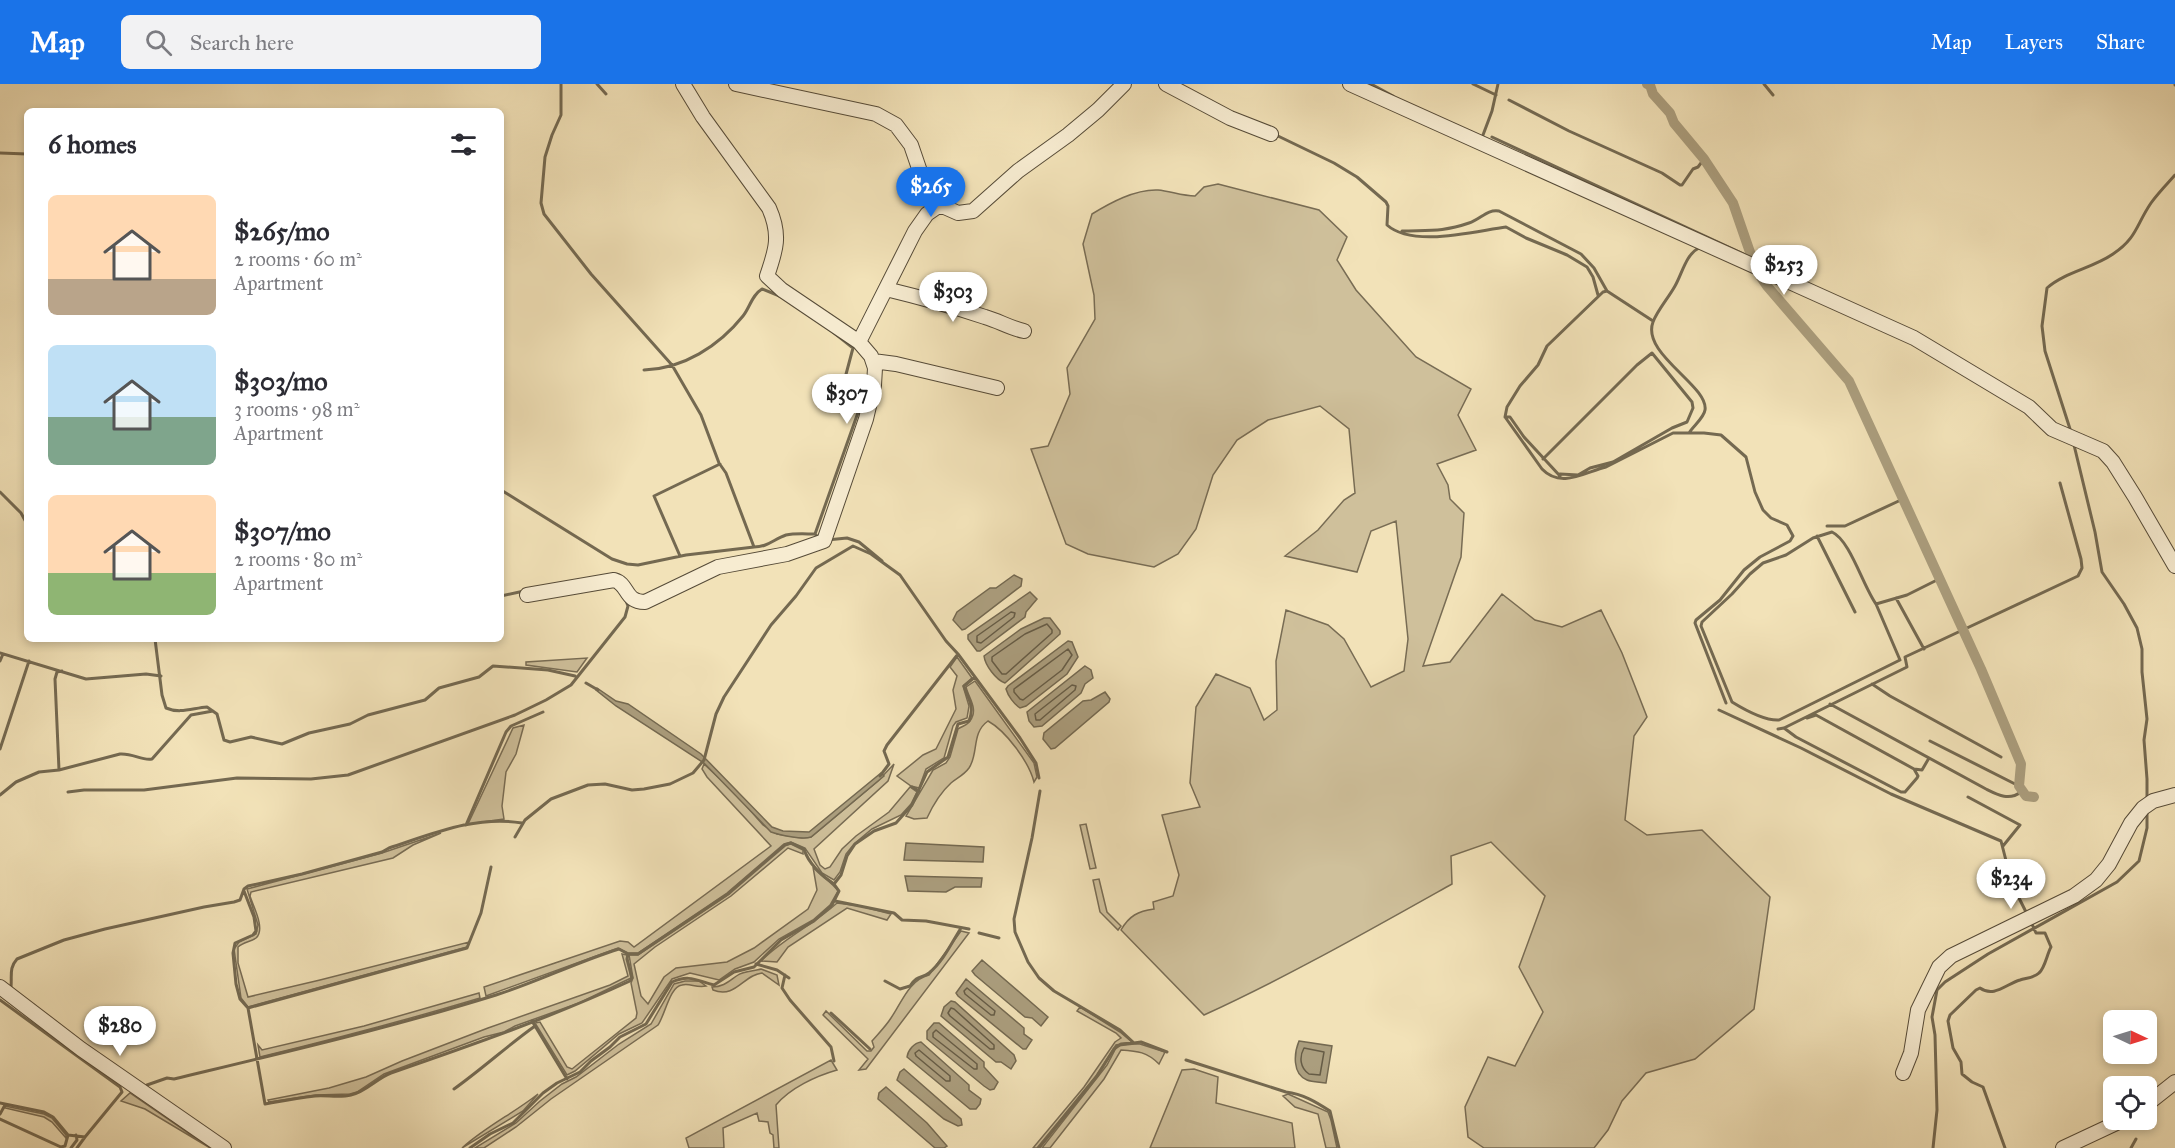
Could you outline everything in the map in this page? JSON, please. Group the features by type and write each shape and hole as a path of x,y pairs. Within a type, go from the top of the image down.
{"street":[{"path":"527,595 614,580 620,582 636,602 645,602 718,567 787,554 824,541 866,418 874,385 875,368 871,356 859,342 782,290 767,276 775,252 777,225 769,208 703,117 683,84"},
{"path":"736,84 876,114 896,125 910,145 924,183 939,205 958,213 973,211 1018,171 1098,110 1124,84"},
{"path":"1166,84 1230,118 1271,134"},
{"path":"1350,84 1914,338 2029,407 2052,429 2103,451 2113,462 2175,566"},
{"path":"859,342 915,231 927,214 939,205"},
{"path":"886,289 941,303 989,318 1009,328 1024,331"},
{"path":"873,361 896,364 997,388"},
{"path":"1903,1073 1911,1053 1918,1010 1938,967 1951,956 2074,896 2096,880 2109,864 2131,823 2143,808 2153,801 2175,795"},
{"path":"0,987 81,1049 224,1148"},
{"path":"2157,1096 2175,1082"},
{"path":"2063,1148 2103,1129"}],"shaded area":[{"path":"1218,184 1319,210 1347,237 1337,260 1356,290 1416,357 1471,389 1458,415 1476,450 1437,464 1448,485 1450,499 1464,513 1461,557 1423,666 1450,662 1502,594 1535,620 1562,627 1601,610 1622,653 1647,717 1634,736 1625,820 1647,835 1702,830 1770,897 1754,1009 1695,1059 1646,1073 1622,1101 1608,1130 1594,1148 1484,1148 1468,1137 1465,1107 1488,1057 1515,1066 1543,1012 1519,967 1545,896 1491,842 1451,856 1452,884 1298,969 1204,1015 1121,930 1134,915 1154,909 1153,902 1173,896 1179,875 1162,815 1200,807 1190,783 1196,707 1216,674 1250,688 1264,720 1277,710 1276,661 1286,610 1328,625 1344,639 1371,687 1404,671 1408,639 1396,521 1371,531 1357,572 1285,556 1318,530 1344,500 1355,493 1349,429 1320,406 1268,420 1237,440 1213,475 1196,529 1178,554 1154,567 1088,554 1066,544 1031,449 1048,446 1070,394 1067,368 1095,319 1094,295 1083,244 1092,214 1132,194 1158,190 1195,196 1204,187"},
{"path":"957,657 972,678 963,686 969,706 967,718 956,722 953,726 944,758 926,769 919,788 911,786 897,776 923,755 936,749 956,709 953,690 957,676 950,667"},
{"path":"587,658 577,672 526,665 526,662"},
{"path":"975,681 1034,763 1037,777 1034,782 1016,748 988,721 979,731 969,768 943,791 927,818 914,819 906,816 933,770 946,763 950,757 958,729 968,724 972,717 973,708 966,687"},
{"path":"524,725 516,754 506,772 502,806 504,819 468,824 513,728"},
{"path":"704,764 735,793 763,825 777,834 802,838 811,837 878,781 894,764 888,781 814,849 820,865 825,869 830,867 842,849 856,836 889,812 910,787 917,792 911,804 901,815 872,829 854,844 846,854 840,872 834,880 822,873 805,848 791,842 784,844 727,893 638,953 628,953 618,948 486,996 484,987 620,941 628,942 634,947 771,846 707,777 702,769"},
{"path":"1086,824 1096,868 1090,869 1080,825"},
{"path":"441,833 413,845 393,858 251,892 250,896 260,929 256,938 238,947 238,963 248,997 469,942 467,947 248,1007 241,998 234,949 239,942 256,934 258,925 247,889 382,853"},
{"path":"791,844 803,850 803,854 788,848 731,896 655,947 634,964 641,996 648,1004 664,977 676,968 727,962 754,948 808,909 817,890 813,867 838,891 830,905 813,920 779,939 754,962 735,969 719,980 690,973 672,979 642,1023 619,1034 575,1071 567,1075 535,1023 540,1022 567,1067 572,1069 636,1018 629,955 638,955 729,894 785,845"},
{"path":"1099,879 1107,912 1121,926 1118,930 1100,912 1093,880"},
{"path":"837,903 891,914 887,920 847,908 788,947 777,962 761,961 779,945"},
{"path":"961,931 969,933 866,1069 859,1070 868,1059 823,1015 826,1011 867,1051 871,1051 874,1047 872,1041 889,1021 907,992 916,982 929,975"},
{"path":"622,954 627,955 631,978 579,1003 384,1074 357,1092 269,1102 268,1100 329,1088 366,1077 488,1028 610,985 628,976"},
{"path":"761,969 777,975 779,985 762,973 734,989 721,992 713,990 712,987 723,985 740,974"},
{"path":"699,981 706,986 678,987 671,995 658,1025 551,1099 516,1127 484,1148 475,1148 516,1123 562,1084 576,1077 619,1044 651,1024 674,984"},
{"path":"479,993 480,998 453,1006 260,1057 258,1045 262,1050 364,1026"},
{"path":"1080,1007 1132,1042 1116,1045 1096,1076 1037,1148 1033,1148 1084,1087 1115,1042 1121,1038 1077,1011"},
{"path":"1134,1044 1165,1052 1159,1064 1142,1053 1121,1050 1104,1079 1050,1148 1042,1148 1107,1065 1117,1046"},
{"path":"831,1060 837,1070 804,1083 788,1093 776,1105 779,1148 774,1148 773,1135 770,1133 768,1122 759,1121 757,1113 723,1128 724,1148 689,1148 686,1138"},
{"path":"1194,1069 1218,1077 1216,1103 1292,1123 1295,1148 1150,1148 1182,1070"},
{"path":"130,1093 210,1148 145,1109 121,1101"},
{"path":"538,1094 523,1111 462,1148 480,1133"},
{"path":"1288,1094 1328,1112 1337,1148 1326,1148 1318,1114 1295,1107 1283,1096"},
{"path":"5,1106 44,1114 52,1118 66,1138 52,1122 44,1117 5,1108"}],"water":[{"path":"1014,575 1022,579 1021,586 965,629 962,630 953,620 957,612 990,588 996,588"},
{"path":"1030,592 1037,599 1026,612 1025,617 977,651 968,639 968,635"},
{"path":"1044,618 1050,618 1060,634 1005,683 998,679 986,664 984,656 1021,629"},
{"path":"1068,641 1072,642 1078,657 1067,674 1026,706 1020,708 1008,694 1006,689 1008,686"},
{"path":"1085,666 1091,670 1093,678 1085,684 1081,693 1042,726 1034,727 1029,721 1027,712"},
{"path":"597,688 616,701 628,704 701,754 772,827 783,831 809,832 881,773 884,776 811,837 797,838 771,832 704,763 616,706 596,690"},
{"path":"1105,692 1110,699 1109,702 1051,749 1043,739 1044,733 1083,701 1091,700"},
{"path":"906,843 984,847 983,862 904,860"},
{"path":"905,876 982,878 981,887 955,887 946,892 908,891"},
{"path":"982,960 1048,1017 1041,1026 1032,1018 1025,1017 975,975 972,971"},
{"path":"966,979 1024,1028 1024,1034 1032,1040 1026,1049 1023,1049 958,996 956,993"},
{"path":"951,1001 955,1002 1014,1055 1016,1061 1011,1069 1001,1062 996,1062 941,1016 944,1007"},
{"path":"934,1023 939,1023 984,1062 984,1067 998,1082 994,1089 990,1090 984,1086 927,1039 927,1031"},
{"path":"1299,1041 1332,1046 1326,1083 1307,1080 1299,1073 1295,1057"},
{"path":"921,1042 969,1085 969,1090 981,1099 976,1109 970,1109 907,1057 912,1047"},
{"path":"904,1069 961,1119 962,1125 958,1126 944,1119 897,1080"},
{"path":"886,1087 927,1123 947,1146 935,1148 878,1099 879,1093"}],"waterway":[{"path":"561,84 561,115 545,157 541,203 544,214 591,274 672,365 701,415 754,547 763,546 789,534 815,534 819,538"},
{"path":"597,84 606,94"},
{"path":"1371,84 1393,96"},
{"path":"1473,84 1496,95"},
{"path":"1483,135 1492,111 1498,84"},
{"path":"1647,84 1670,113 1674,123 1704,159 1733,203 1752,258"},
{"path":"1764,84 1773,95"},
{"path":"1509,100 1569,131 1662,173 1680,185 1704,159"},
{"path":"1278,136 1334,163 1357,177 1386,202 1388,206 1387,225 1398,232 1428,237 1506,227 1567,255 1587,267 1593,277 1598,295"},
{"path":"1492,137 1752,258"},
{"path":"0,153 24,154"},
{"path":"2071,432 2045,351 2042,326 2047,288 2062,278 2105,259 2121,248 2132,237 2154,199 2175,175"},
{"path":"1402,231 1451,228 1473,221 1491,211 1499,211 1581,254 1594,268 1607,291"},
{"path":"1689,433 1704,413 1703,401 1697,391 1665,358 1652,334 1653,322 1657,313 1675,286 1688,259 1699,248"},
{"path":"1756,270 1767,286 1849,381 1981,669 2021,764 2019,786 2026,796 2034,797"},
{"path":"644,370 673,365 711,346 733,327 762,289 782,297"},
{"path":"1653,321 1607,291 1603,292 1547,346 1538,365 1520,386 1507,407 1505,417 1542,469 1557,478 1573,477 1606,467 1673,433 1721,435 1746,457 1755,492 1763,510 1771,518 1787,525 1793,536 1790,541 1760,557 1744,570 1720,600 1696,620 1695,623 1726,703"},
{"path":"815,534 861,404 844,397 841,393 853,348 833,332"},
{"path":"1543,459 1637,365 1652,353 1692,402 1693,408 1687,422 1672,428 1613,462 1590,468 1578,475 1560,474"},
{"path":"1505,417 1510,417 1524,437 1560,476"},
{"path":"2074,445 2102,572 2137,628 2142,649 2147,719 2144,740 2147,801"},
{"path":"680,556 654,496 720,464"},
{"path":"1778,729 1907,667 1905,657 2078,576 2082,568 2081,559 2060,483"},
{"path":"0,492 24,518"},
{"path":"504,492 612,559 627,564 638,565 686,555 754,547"},
{"path":"1827,526 1845,526 1903,499"},
{"path":"1876,604 1845,544 1832,532 1813,538 1786,555 1763,563 1702,622 1701,626 1732,702 1761,717 1779,720 1900,660 1876,604 1907,595 1939,579"},
{"path":"1817,536 1855,612"},
{"path":"827,540 847,538 859,542 882,561"},
{"path":"515,837 525,820 551,799 588,785 605,784 632,790 644,789 670,784 693,773 704,760 716,714 724,697 771,625 816,568 853,546 871,554 900,575 946,641 1020,738 1036,763 1039,778"},
{"path":"504,595 524,591"},
{"path":"68,792 144,790 237,778 311,779 348,775 515,715 571,685 625,617 628,606 625,598"},
{"path":"1896,598 1924,649"},
{"path":"155,642 162,695 166,708 181,711 207,707 217,714 224,740 230,742 251,737 282,744 309,733 350,724 368,715 425,700 439,688 479,677 493,666 548,670 575,676"},
{"path":"0,653 86,679 146,674 161,676"},
{"path":"0,661 3,654"},
{"path":"880,776 889,764 884,751 887,745 958,654"},
{"path":"0,749 29,661"},
{"path":"59,770 55,679 57,672 62,671"},
{"path":"470,1148 490,1134 513,1123 543,1093 580,1072 620,1037 646,1024 672,982 689,978 714,985 734,972 754,967 781,940 814,921 832,905 839,891 834,884 841,875 847,856 855,844 874,831 896,823 912,805 927,772 948,757 958,724 969,721 971,716 971,707 964,686 975,677"},
{"path":"586,683 598,690"},
{"path":"1872,684 2001,757"},
{"path":"1830,704 1986,789 2008,797 2021,792"},
{"path":"1719,710 1801,748 1891,794 2001,841 2012,884 2027,914"},
{"path":"0,795 16,782 39,772 59,770 120,754 152,759 191,715 213,711"},
{"path":"466,825 506,732 511,726 543,712"},
{"path":"1807,718 1816,715 1914,769"},
{"path":"1784,728 1796,737 1901,792 1905,792 1917,778 1914,769 1922,770 1929,758"},
{"path":"1930,741 2019,786"},
{"path":"912,787 919,791"},
{"path":"1040,791 1014,919 1015,932 1028,962 1039,978 1054,991 1120,1030 1134,1043 1141,1042 1167,1052"},
{"path":"1968,797 2020,825 2003,846"},
{"path":"1933,1148 1937,1110 1935,1035 1932,1017 1937,990 1945,982 1988,954 2117,882 2139,861 2147,828 2147,811"},
{"path":"11,987 12,969 17,959 64,940 234,902 240,900 244,889 248,886 382,852 454,827 488,822 522,823"},
{"path":"147,1085 167,1078 174,1079 336,1040 456,1007 511,990 619,949 628,954 638,954 728,894 785,845 791,843 804,849 816,869 834,884"},
{"path":"491,867 481,913 467,948 248,1008 265,1104 315,1096 351,1095 391,1073 571,1007 630,981 632,978 627,959 628,954"},
{"path":"244,891 254,917 256,931 253,935 235,943 233,953 240,999 248,1008"},
{"path":"835,901 894,913 902,920 926,921 969,929"},
{"path":"2005,1148 1983,1087 1962,1074 1961,1062 1953,1048 1948,1021 1950,1015 1976,990 1980,988 1985,991 1995,991 2035,976 2041,971 2051,947 2045,933 2036,933 2031,922"},
{"path":"885,981 900,989 910,986 917,978 929,973 943,958 961,928"},
{"path":"979,933 999,938"},
{"path":"756,964 777,970 789,978"},
{"path":"785,975 782,988 831,1047 834,1061"},
{"path":"0,1000 120,1087 122,1092 85,1137 68,1135 53,1117 44,1112 0,1103"},
{"path":"831,1013 870,1049"},
{"path":"532,1021 567,1079"},
{"path":"454,1089 535,1026"},
{"path":"1039,1148 1097,1076 1114,1049 1121,1044 1134,1043"},
{"path":"1186,1060 1298,1095 1320,1105 1330,1111 1339,1148"},
{"path":"0,1114 5,1105"},
{"path":"0,1119 61,1147 65,1146 68,1135"},
{"path":"71,1148 77,1140 76,1135"},
{"path":"77,1148 85,1137"},
{"path":"2131,1148 2136,1139"}]}
